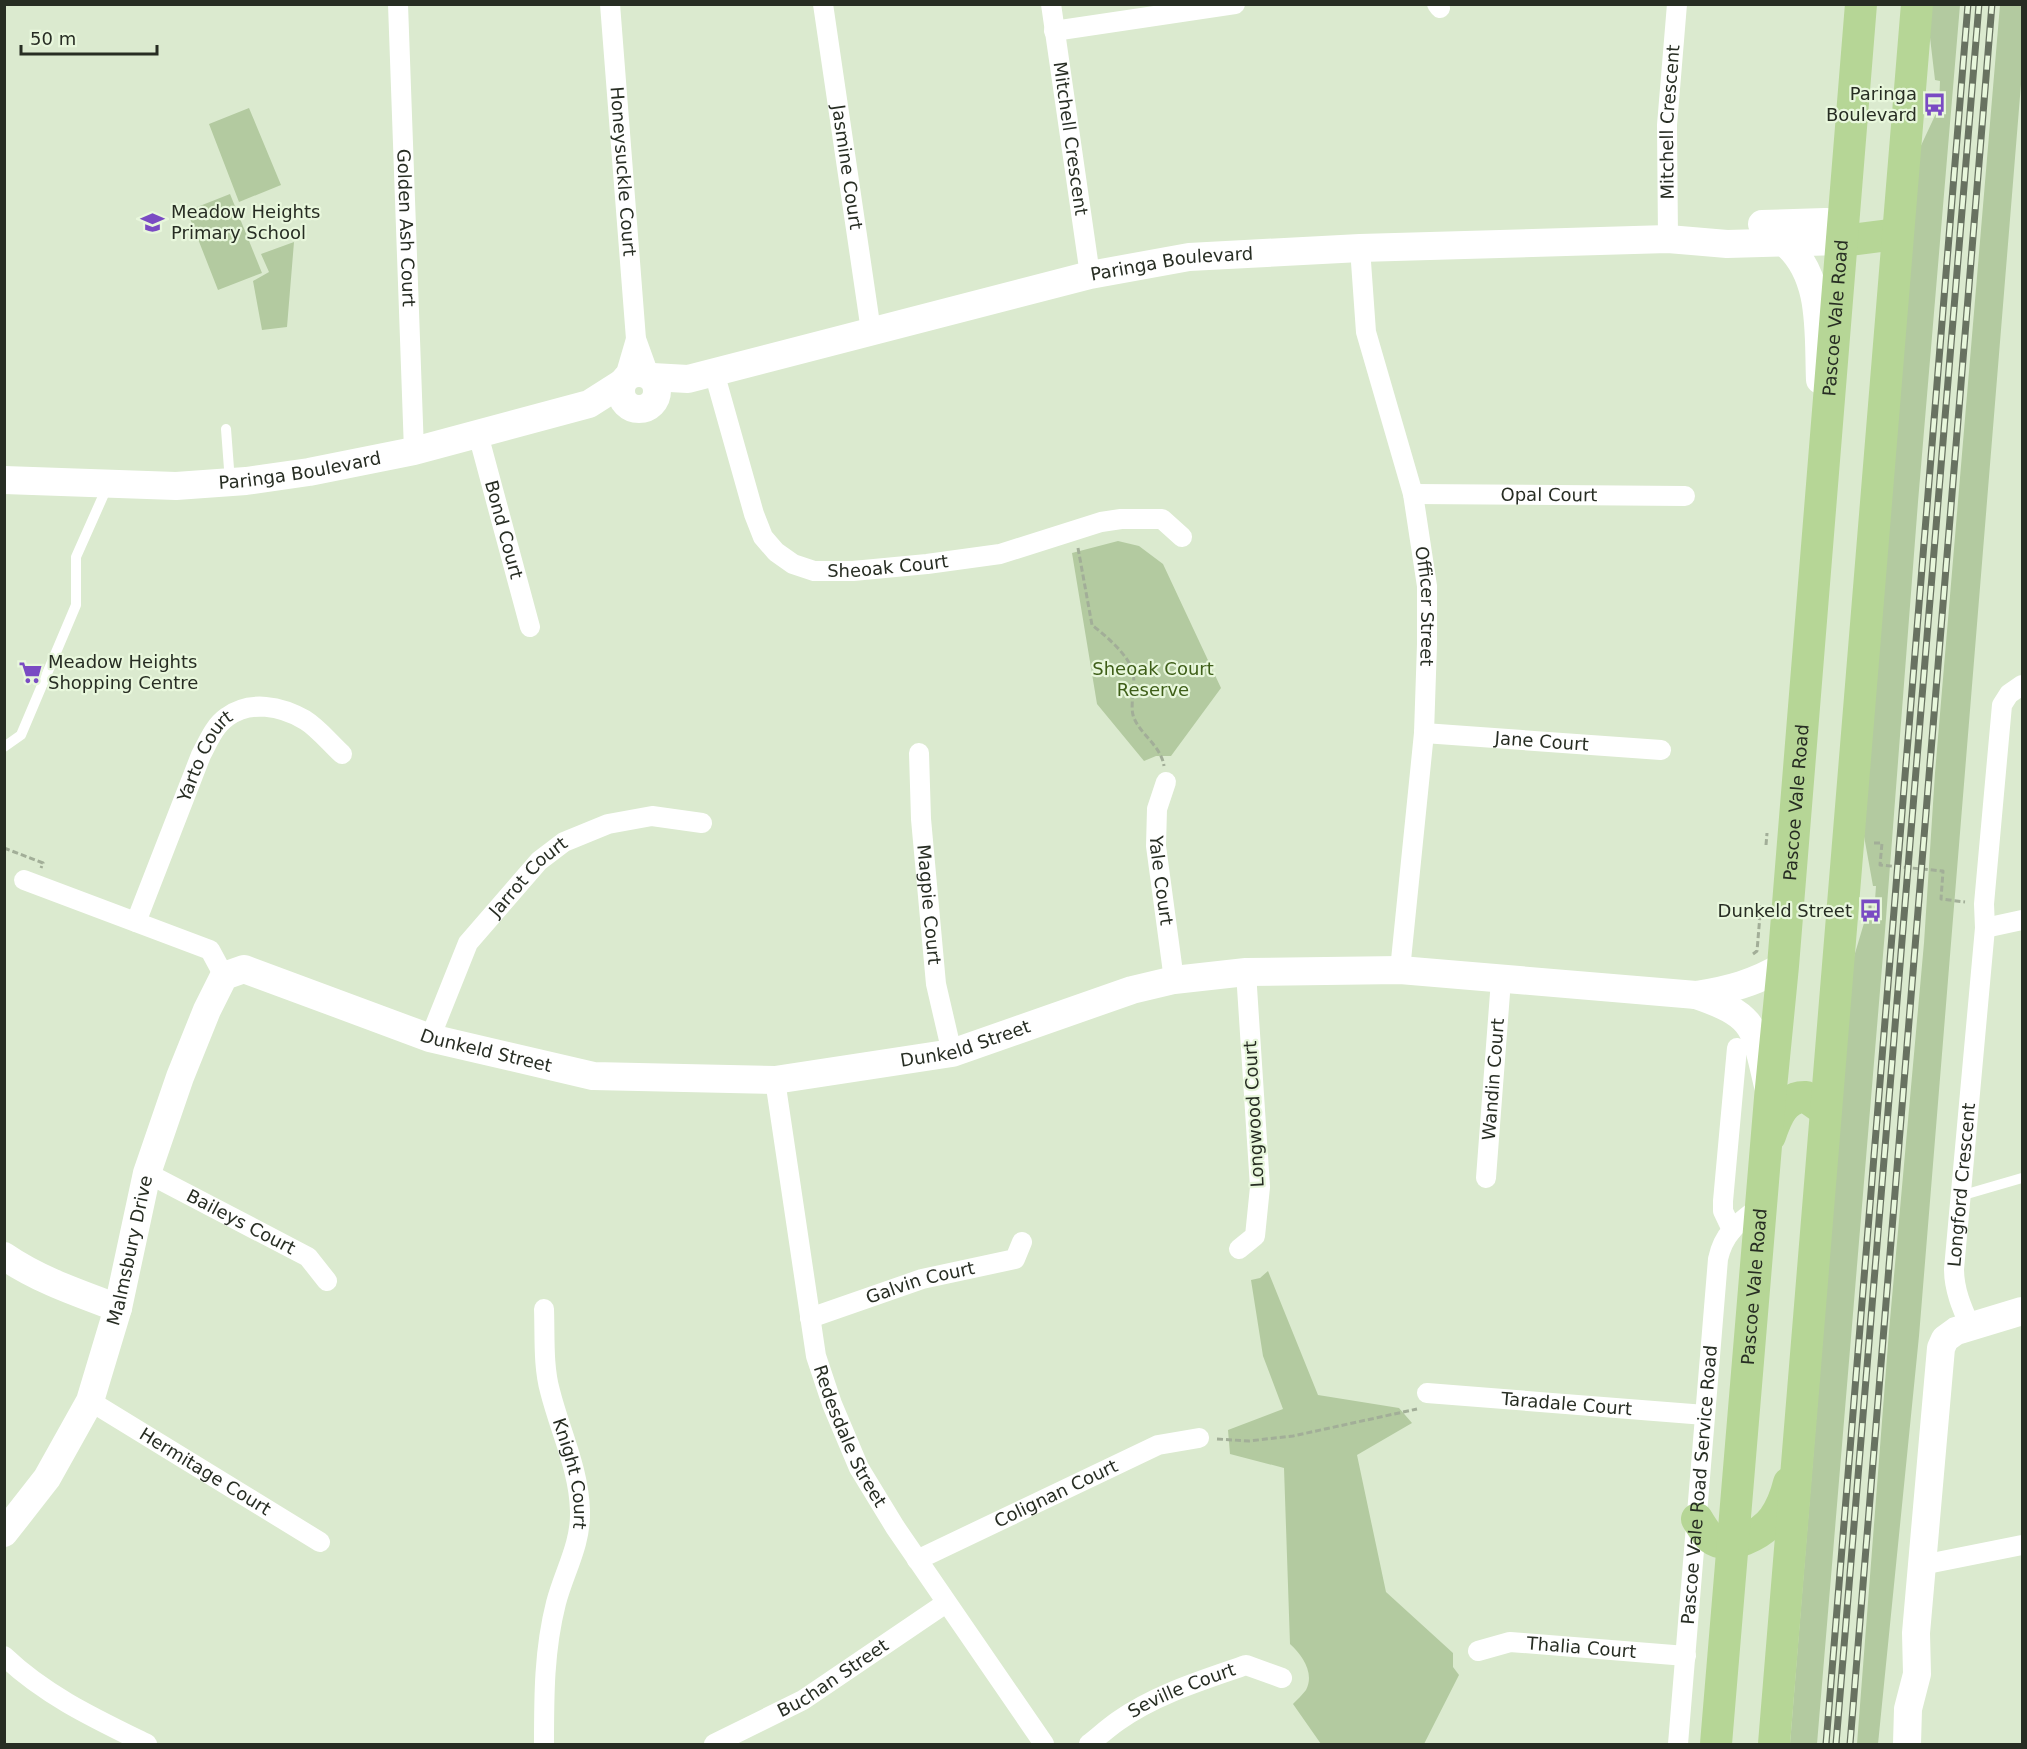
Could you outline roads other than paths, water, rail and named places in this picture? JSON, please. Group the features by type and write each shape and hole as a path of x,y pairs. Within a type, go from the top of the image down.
{"main road":[{"name":"Pascoe Vale Road","path":"1716,1744 1783,966 1861,4"},
{"path":"1774,1744 1917,4"},
{"path":"1843,232 1898,234"},
{"path":"1766,1151 1775,1121 1784,1106 1792,1100 1806,1097 1826,1111"},
{"path":"1697,1519 1712,1539 1722,1543 1733,1543 1766,1528 1775,1517 1785,1496 1798,1457"}],"street":[{"name":"Golden Ash Court","path":"398,4 414,451"},
{"name":"Honeysuckle Court","path":"610,4 639,387"},
{"name":"Jasmine Court","path":"823,4 871,331"},
{"name":"Mitchell Crescent","path":"1051,4 1090,275"},
{"path":"1054,31 1235,4"},
{"name":"Mitchell Crescent","path":"1668,239 1667,125 1677,4"},
{"name":"Paringa Boulevard","path":"1668,239 1726,226 1816,222 1843,232"},
{"name":"Paringa Boulevard","path":"4,480 176,486 230,482 309,471 414,451 589,404 639,387 701,376 1090,275 1189,257 1360,248 1668,239 1727,244 1785,243 1843,232"},
{"path":"1785,243 1806,267 1815,297 1821,396 1828,404"},
{"name":"Officer Street","path":"1360,248 1366,332 1413,494 1427,586 1428,644 1424,733 1400,970"},
{"name":"Sheoak Court","path":"701,376 753,514 764,537 776,552 793,564 814,571 853,570 927,564 1000,554 1101,522 1121,519 1162,519 1182,537"},
{"name":"Bond Court","path":"478,434 530,631"},
{"name":"Opal Court","path":"1413,494 1685,496"},
{"name":"Longford Crescent","path":"1970,1326 1954,1281 1960,1196 1985,928 1984,904 2002,705 2009,694 2022,685"},
{"name":"Yarto Court","path":"136,922 201,755 212,734 225,718 244,707 265,706 285,711 306,721 342,754"},
{"name":"Jane Court","path":"1424,733 1661,750"},
{"name":"Magpie Court","path":"919,753 922,830 936,984 952,1053"},
{"name":"Yale Court","path":"1166,782 1157,809 1156,846 1174,980"},
{"name":"Jarrot Court","path":"430,1038 468,943 539,861 564,842 608,824 652,816 702,823"},
{"path":"24,880 210,950 234,972"},
{"path":"1985,928 2022,920"},
{"name":"Dunkeld Street","path":"1696,995 1753,983 1783,966"},
{"name":"Dunkeld Street","path":"234,972 430,1038 593,1076 775,1080 952,1053 1132,990 1174,980 1246,972 1400,970 1696,995 1725,1005 1738,1012 1748,1022 1758,1046 1770,1098"},
{"name":"Malmsbury Drive","path":"4,1533 47,1478 90,1401 118,1308 147,1173 180,1077 207,1010 234,972"},
{"name":"Longwood Court","path":"1239,1249 1255,1236 1260,1187 1246,972"},
{"name":"Wandin Court","path":"1486,1178 1501,980"},
{"path":"1732,1230 1723,1211 1723,1201 1737,1048"},
{"name":"Redesdale Street","path":"775,1080 816,1356 829,1395 859,1468 917,1560 1044,1744"},
{"name":"Baileys Court","path":"147,1173 308,1257 327,1281"},
{"name":"Pascoe Vale Road Service Road","path":"1678,1744 1718,1259 1721,1246 1732,1230 1761,1206"},
{"name":"Galvin Court","path":"810,1318 922,1279 1015,1259 1022,1242"},
{"path":"4,1256 27,1271 60,1287 118,1308"},
{"name":"Knight Court","path":"544,1309 549,1389 574,1469 580,1512 576,1550 556,1601 548,1642 544,1677 544,1744"},
{"path":"1907,1744 1908,1709 1917,1674 1916,1633 1941,1348 1950,1334 2022,1311"},
{"name":"Taradale Court","path":"1436,1394 1705,1415"},
{"name":"Hermitage Court","path":"90,1401 320,1542"},
{"name":"Colignan Court","path":"917,1560 1158,1445 1198,1438"},
{"path":"1922,1565 2022,1545"},
{"name":"Buchan Street","path":"714,1744 803,1700 946,1602"},
{"name":"Thalia Court","path":"1478,1651 1510,1642 1686,1656"},
{"path":"4,1656 21,1672 69,1705 147,1744"},
{"name":"Seville Court","path":"1089,1744 1118,1720 1155,1701 1190,1685 1246,1665 1282,1678"}],"lane":[{"path":"226,429 230,482"},
{"path":"4,747 21,735 76,605 76,557 109,483"},
{"path":"1960,1196 2022,1178"}],"railway":[{"path":"1826,1744 1968,4"},
{"path":"1836,1744 1979,4"},
{"path":"1850,1744 1992,4"}],"place":[{"name":"Paringa Boulevard","path":"1935,104"},
{"name":"Meadow Heights Primary School","path":"153,222"},
{"name":"Meadow Heights Shopping Centre","path":"30,672"},
{"name":"Dunkeld Street","path":"1870,911"}],"park label":[{"name":"Sheoak Court Reserve","path":"1153,679"}]}
